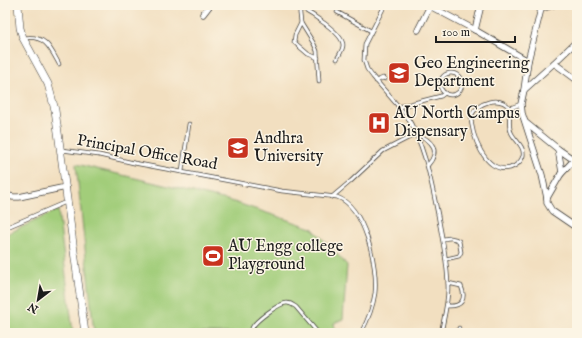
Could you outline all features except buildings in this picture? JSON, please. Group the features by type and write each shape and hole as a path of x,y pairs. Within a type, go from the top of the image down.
{"street":[{"path":"18,5 20,28 51,92 56,110 85,333"},
{"path":"203,14 210,5"},
{"path":"475,30 481,5"},
{"path":"553,5 547,7 542,6 528,61 521,104 547,198 547,203 552,211 577,228"},
{"path":"418,30 430,6 528,61"},
{"path":"524,90 577,41"},
{"path":"554,63 577,80"},
{"path":"526,123 558,149 576,161 561,174 547,198"},
{"path":"558,149 561,174"},
{"path":"5,195 19,197 66,187"}],"lane":[{"path":"385,5 364,44 364,60 367,69 376,81 406,115 416,134 428,166 443,239 448,283 447,306 441,333"},
{"path":"299,6 301,23 314,44 318,58 319,81"},
{"path":"299,6 324,23 340,38 343,43 343,48 337,59"},
{"path":"337,12 371,31"},
{"path":"301,23 295,35 294,42 308,54 318,58"},
{"path":"24,38 33,37 43,40 53,52 59,64"},
{"path":"398,107 441,96 445,93 452,95 458,92 462,86 461,79 456,74 449,74 443,77 441,84 445,93"},
{"path":"376,81 383,78 386,79"},
{"path":"496,100 506,103 510,108 508,114 511,133 520,145 523,155 517,165 511,168 503,169 490,163 479,149 471,116 477,108 496,100"},
{"path":"510,108 521,104"},
{"path":"182,171 189,124"},
{"path":"332,196 351,181 383,151 416,134 425,137 431,142 434,154 433,160 428,166"},
{"name":"Principal Office Road","path":"62,150 99,155 282,191 332,196"},
{"path":"332,196 344,200 351,208 359,219 369,244 375,277 375,292 368,319 361,333"},
{"path":"5,228 68,202"},
{"path":"443,239 457,239 459,241 461,252 459,256 446,259"},
{"path":"447,306 454,307 459,305 462,301 464,291 461,286 448,283"},
{"path":"254,333 252,328 254,323 276,307 288,303 296,307 318,333"},
{"path":"458,333 459,328"}],"green space":[{"name":"AU Engg college Playground","path":"76,164 231,201 312,228 347,265 343,319 334,323 336,333 94,333"},
{"path":"58,210 73,333 5,333 5,235"}],"place":[{"name":"Geo Engineering Department","path":"399,73"},
{"name":"AU North Campus Dispensary","path":"379,123"},
{"name":"Andhra University","path":"238,148"},
{"name":"AU Engg college Playground","path":"213,256"}]}
